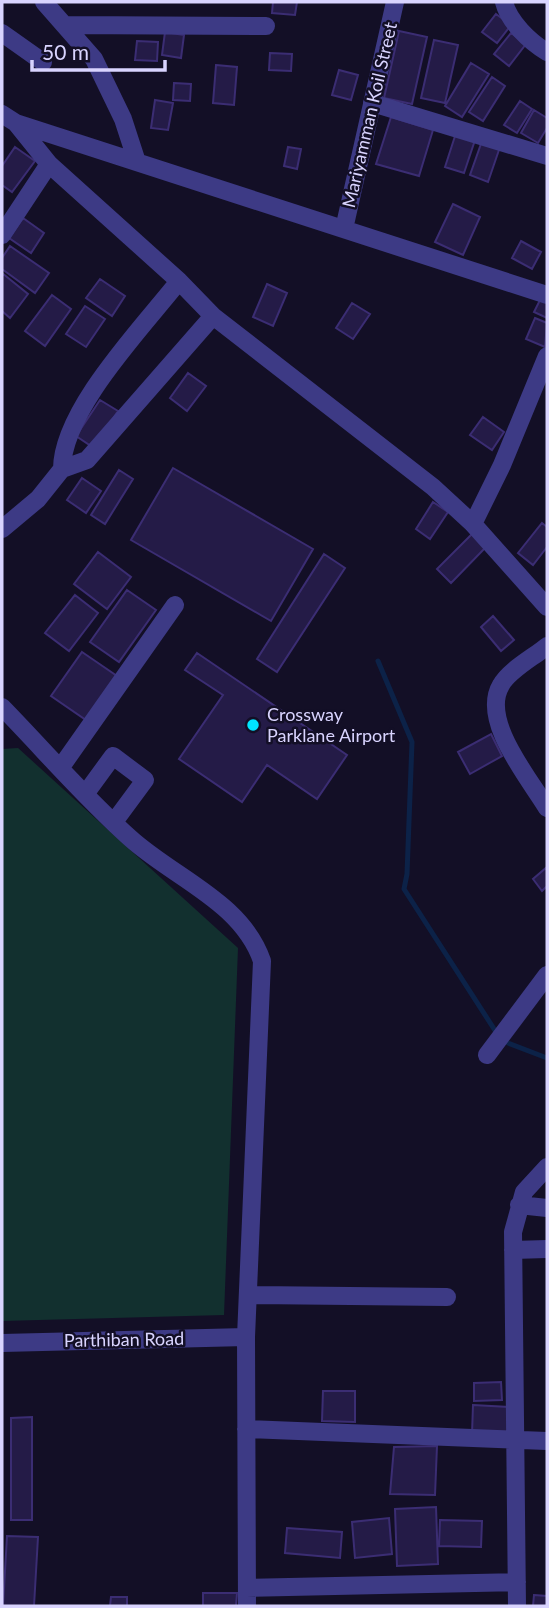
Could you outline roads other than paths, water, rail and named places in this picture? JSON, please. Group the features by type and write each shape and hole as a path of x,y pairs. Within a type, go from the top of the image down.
{"street":[{"path":"44,2 94,59 123,119 136,162"},
{"name":"Mariyamman Koil Street","path":"344,229 395,2"},
{"path":"504,2 506,11 521,30 547,52"},
{"path":"65,25 266,26"},
{"path":"2,33 43,62"},
{"path":"372,103 547,156"},
{"path":"9,118 136,162 547,295"},
{"path":"9,118 49,164 179,281 213,316 433,487 473,524 547,607"},
{"path":"2,235 49,164"},
{"path":"62,469 62,455 85,400 179,281"},
{"path":"2,529 38,499 62,469 87,460 213,316"},
{"path":"473,524 502,465 547,356"},
{"path":"61,767 175,606"},
{"path":"547,646 501,684 496,700 497,724 547,808"},
{"path":"2,707 131,839 236,918 255,940 262,961 246,1337 247,1597 517,1582"},
{"path":"86,793 113,756 145,780 114,822"},
{"path":"487,1055 547,975"},
{"path":"517,1606 513,1442 513,1250 519,1205 524,1192 547,1167"},
{"path":"519,1205 547,1208"},
{"path":"513,1250 547,1248"},
{"path":"248,1295 447,1297"},
{"name":"Parthiban Road","path":"2,1342 246,1337"},
{"path":"246,1429 513,1442 547,1441"}],"waterway":[{"path":"378,661 412,742 407,874 404,889 496,1032"},
{"path":"508,1043 547,1058"}],"place":[{"name":"Crossway Parklane Airport","path":"253,725"}]}
